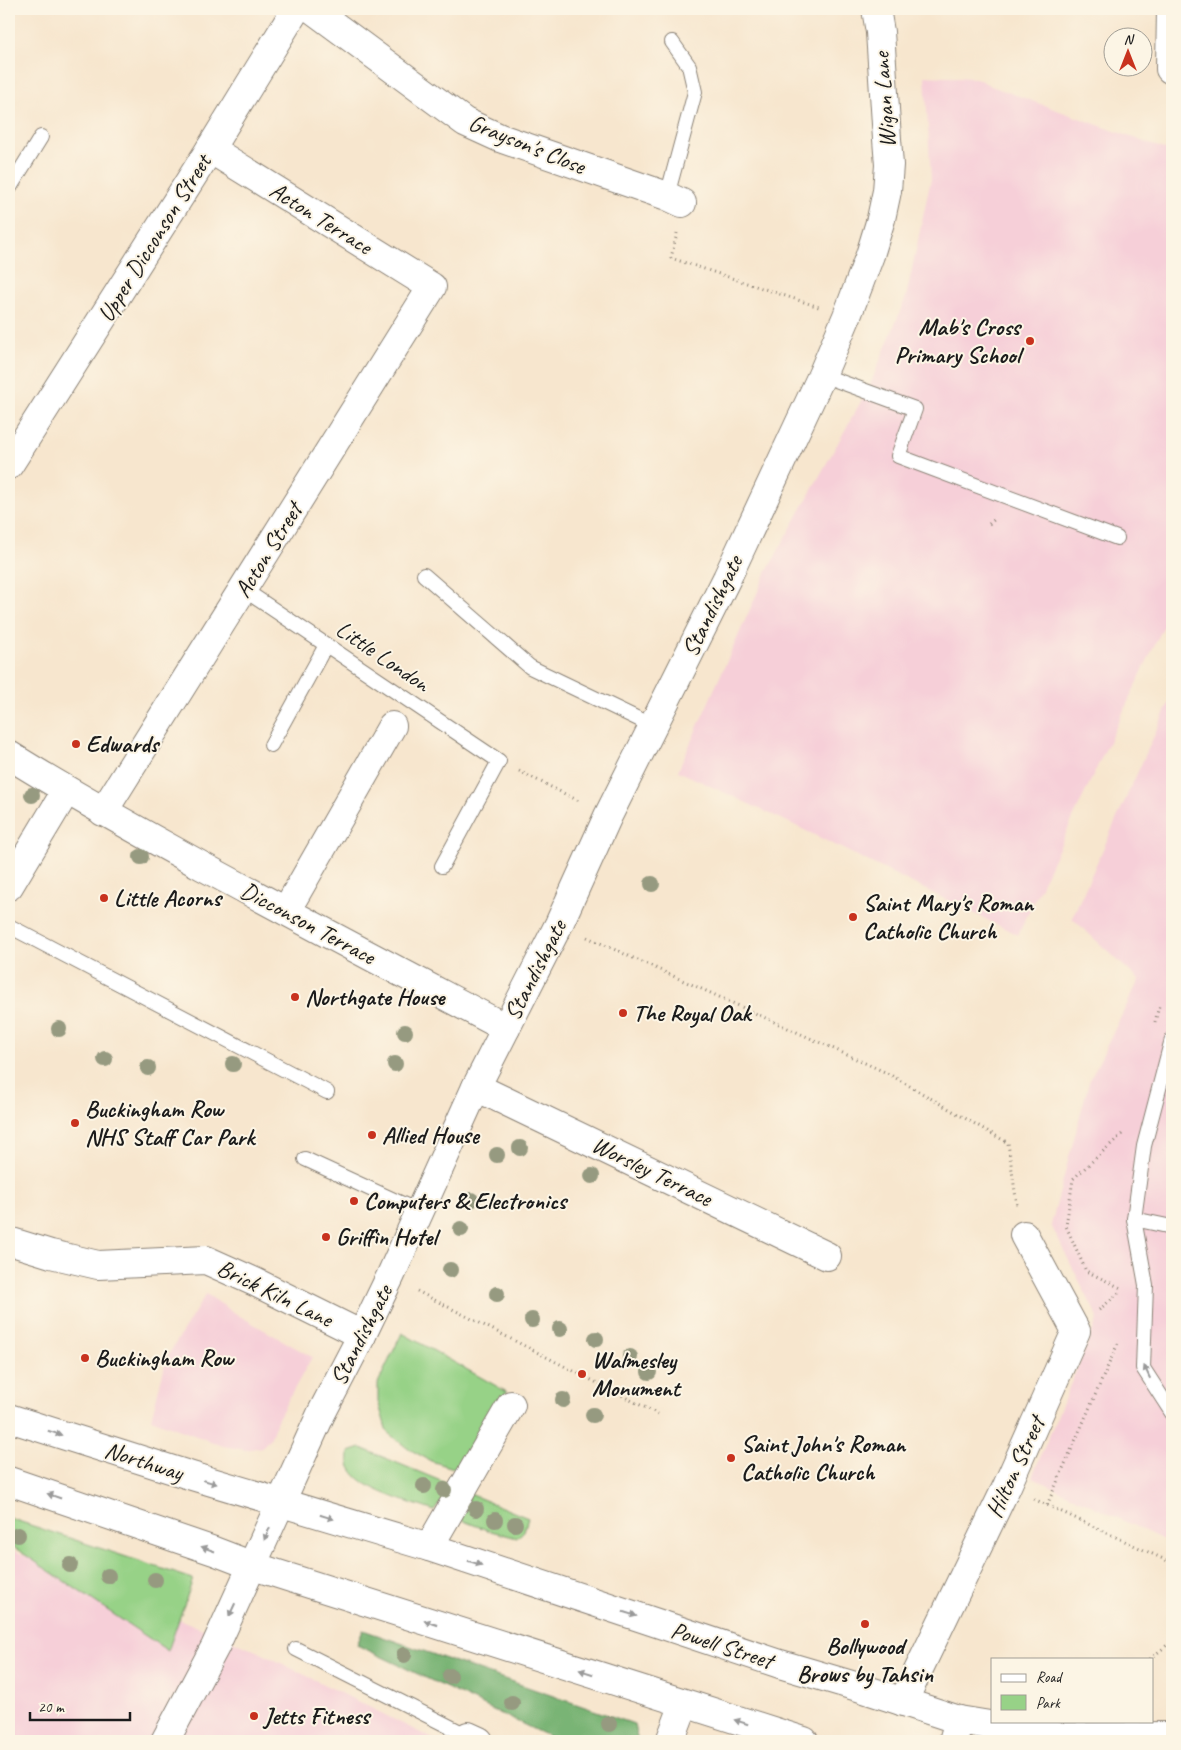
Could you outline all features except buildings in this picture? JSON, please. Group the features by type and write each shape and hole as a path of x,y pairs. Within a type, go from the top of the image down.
{"main road":[{"name":"Upper Dicconson Street","path":"9,465 210,149 296,9"},
{"name":"Grayson's Close","path":"312,9 465,122 500,138 675,200"},
{"name":"Wigan Lane","path":"876,9 880,32 888,148 887,191"},
{"path":"1170,69 1171,9"},
{"name":"Acton Terrace","path":"210,149 432,288"},
{"name":"Standishgate","path":"165,1741 215,1647 321,1414 390,1277 476,1087 559,924 608,816 727,578 847,316 870,255 887,191"},
{"name":"Acton Street","path":"103,812 432,288"},
{"path":"286,911 392,726"},
{"name":"Dicconson Terrace","path":"9,755 103,812 506,1028"},
{"path":"9,886 66,791"},
{"name":"Worsley Terrace","path":"476,1087 827,1256"},
{"name":"Hilton Street","path":"903,1702 1007,1486 1076,1331 1024,1235"},
{"name":"Brick Kiln Lane","path":"9,1241 51,1254 98,1265 206,1260 362,1335"},
{"path":"429,1548 511,1406"},
{"name":"Northway","path":"9,1418 281,1502"},
{"path":"9,1481 253,1566 804,1741"},
{"name":"Powell Street","path":"281,1502 429,1548 780,1664 903,1702 956,1731 1008,1735 1169,1736"},
{"path":"670,1741 684,1704"}],"lane":[{"path":"672,42 689,66 695,92 675,200"},
{"path":"9,190 42,137"},
{"path":"822,374 915,409 898,456 1117,538"},
{"path":"424,575 530,667 653,726"},
{"name":"Little London","path":"243,589 499,760"},
{"path":"271,745 326,645"},
{"path":"442,866 499,760"},
{"path":"9,926 327,1092"},
{"path":"1172,1039 1144,1146 1134,1219 1146,1285 1143,1368 1166,1390 1172,1413"},
{"path":"305,1159 420,1212"},
{"path":"1134,1219 1172,1227"},
{"path":"296,1649 474,1739"}],"path":[{"path":"675,200 671,258 847,316"},
{"path":"499,760 608,816"},
{"path":"559,924 887,1073 1008,1143 1016,1199 1024,1235"},
{"path":"1154,1025 1159,1006"},
{"path":"1124,1297 1123,1289 1086,1271 1066,1226 1073,1179 1128,1129"},
{"path":"390,1277 658,1414"},
{"path":"1047,1505 1119,1339"},
{"path":"1007,1486 1172,1563"},
{"path":"1151,1658 1172,1641"}],"shaded area":[{"path":"925,76 976,78 991,86 1172,152 1172,608 1018,935 790,823 678,771 767,571 870,385 906,297 931,179"},
{"path":"1172,696 1172,1544 1032,1477 1098,1318 1051,1225 1089,1082 1139,980 1072,918"},
{"path":"206,1294 238,1315 312,1357 277,1420 271,1437 262,1447 245,1450 223,1446 151,1419 167,1357"},
{"path":"9,1549 261,1653 437,1741 9,1741"}],"green space":[{"path":"402,1333 507,1392 463,1471 431,1461 407,1448 387,1432 378,1401 378,1383"},
{"path":"361,1448 453,1486 434,1511 388,1495 365,1483 350,1467 349,1452"},
{"path":"470,1494 528,1518 524,1531 517,1538 487,1530 461,1520"},
{"path":"9,1518 193,1579 168,1651 9,1544"},
{"path":"363,1630 634,1724 638,1741 558,1741 357,1645"}],"place":[{"name":"Mab's Cross Primary School","path":"1030,341"},
{"name":"Edwards","path":"76,744"},
{"name":"Little Acorns","path":"104,898"},
{"name":"Saint Mary's Roman Catholic Church","path":"853,917"},
{"name":"Northgate House","path":"295,997"},
{"name":"The Royal Oak","path":"623,1013"},
{"name":"Buckingham Row NHS Staff Car Park","path":"75,1123"},
{"name":"Allied House","path":"372,1135"},
{"name":"Computers & Electronics","path":"354,1201"},
{"name":"Griffin Hotel","path":"326,1237"},
{"name":"Buckingham Row","path":"85,1358"},
{"name":"Walmesley Monument","path":"582,1374"},
{"name":"Saint John's Roman Catholic Church","path":"731,1458"},
{"name":"Bollywood Brows by Tahsin","path":"865,1624"},
{"name":"Jetts Fitness","path":"254,1716"}]}
